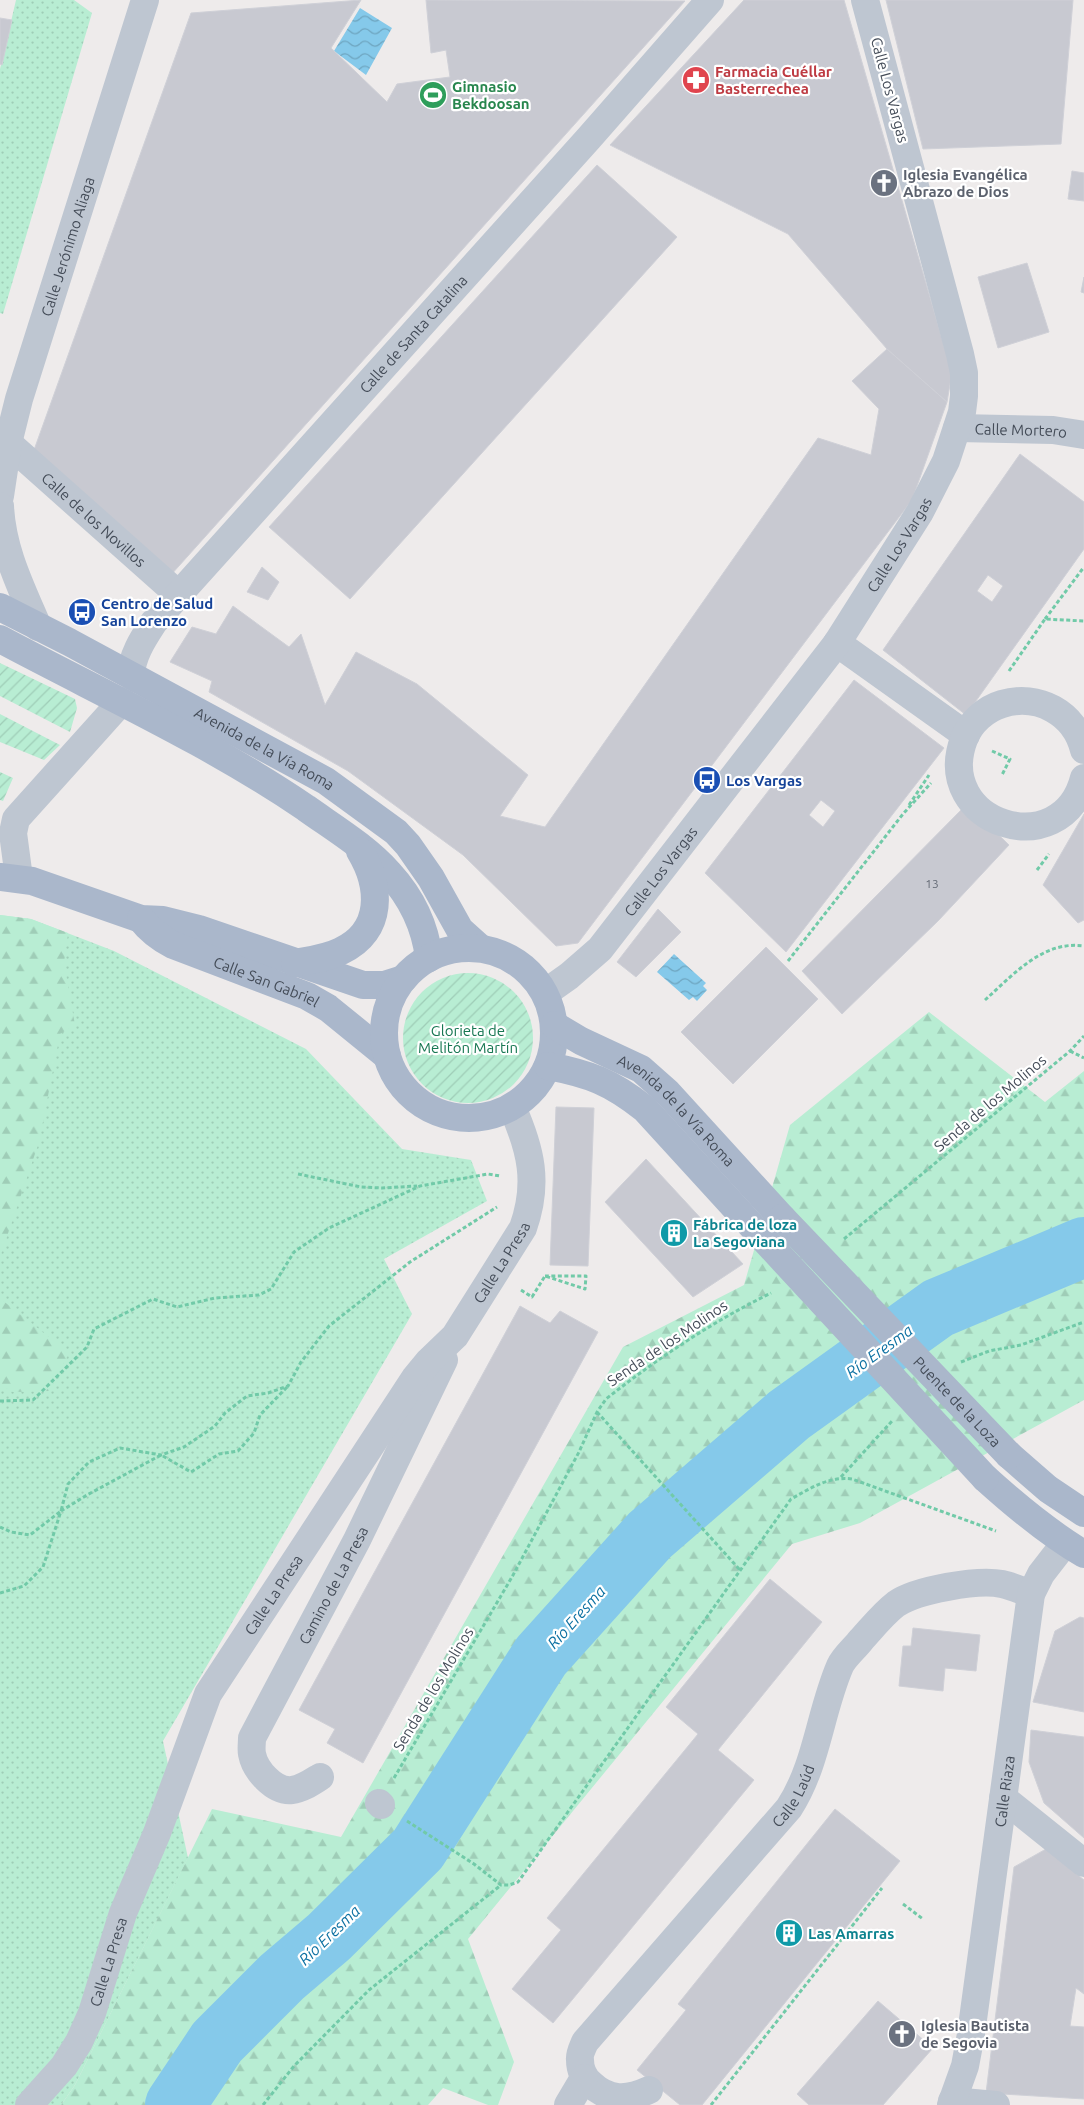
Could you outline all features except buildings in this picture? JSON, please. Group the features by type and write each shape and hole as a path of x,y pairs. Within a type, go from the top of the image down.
{"main road":[{"name":"Avenida de la Vía Roma","path":"0,608 131,675 326,781 396,832 417,857 460,930 480,948"},
{"name":"Avenida de la Vía Roma","path":"0,639 177,730 251,772 354,841 380,864 405,893 423,926 428,958"},
{"path":"295,962 322,957 349,947 358,940 372,919 375,911 373,877 354,841"},
{"name":"Calle San Gabriel","path":"9,877 46,885 141,919 180,924 364,985 384,985 403,979"},
{"name":"Calle San Gabriel","path":"141,919 148,929 173,945 294,991 320,1003 387,1056"},
{"path":"480,948 508,957 523,966 545,993 554,1025 554,1041 548,1066 534,1089 512,1107 498,1114 464,1119 438,1112 416,1099 403,1087 393,1072 387,1056 384,1039 385,1021 389,1004 403,979 414,968 428,958 446,951 480,948"},
{"name":"Avenida de la Vía Roma","path":"554,1025 580,1041 632,1064 649,1075 667,1092 782,1218"},
{"name":"Avenida de la Vía Roma","path":"548,1066 589,1075 626,1094 645,1109 762,1237"},
{"name":"Puente de la Loza","path":"782,1218 1009,1455 1050,1491"},
{"name":"Puente de la Loza","path":"762,1237 985,1478 1016,1506 1074,1548"},
{"path":"1050,1491 1084,1513"},
{"path":"1050,1491 1074,1548"}],"street":[{"name":"Calle Jerónimo Aliaga","path":"0,496 5,438 19,399 144,0"},
{"name":"Calle de Santa Catalina","path":"131,675 134,658 154,622 582,146 710,0"},
{"name":"Calle Los Vargas","path":"545,993 569,976 600,949 837,643 920,512 946,461 957,428 964,396 960,354 865,0"},
{"name":"Calle Mortero","path":"957,428 1017,428 1053,430 1084,435"},
{"name":"Calle de los Novillos","path":"5,438 180,595"},
{"path":"0,506 11,565 38,627"},
{"path":"837,643 966,735"},
{"path":"1084,750 1076,730 1068,719 1056,710 1028,700 1014,701 999,705 987,712 971,726 961,749 959,764 966,792 984,814 997,822 1026,828 1053,820 1065,811 1075,800 1084,778"},
{"name":"Calle San Gabriel","path":"9,877 16,819 122,701"},
{"name":"Calle La Presa","path":"29,2105 64,2066 79,2042 92,2013 123,1913 157,1833 208,1694 415,1378 429,1361 455,1336 520,1234 530,1209 532,1189 531,1162 522,1129 512,1107"},
{"name":"Camino de La Presa","path":"320,1777 304,1787 283,1790 270,1782 257,1767 252,1754 252,1738 357,1540 455,1336"},
{"name":"Calle Riaza","path":"996,2105 952,2103 965,2066 971,2034 1031,1594 1042,1574 1074,1548"},
{"name":"Calle Laúd","path":"584,2078 580,2059 585,2042 794,1801 806,1775 840,1664 876,1623 894,1605 909,1597 926,1592 987,1583 1004,1584 1031,1594"},
{"path":"1003,1798 1084,1863"},
{"path":"568,2105 584,2078 600,2092 612,2097 626,2098 649,2090"}],"path":[{"path":"987,712 995,691 1084,567"},
{"path":"1045,620 1084,621"},
{"path":"995,752 1010,759 1002,775"},
{"path":"903,814 929,775 936,768"},
{"path":"788,961 903,814 933,781"},
{"path":"985,1000 1023,967 1048,950 1074,945 1084,946"},
{"name":"Senda de los Molinos","path":"838,1243 1070,1051 1084,1036"},
{"path":"1070,1051 1084,1058"},
{"path":"298,1174 360,1187 382,1188 420,1186 488,1174"},
{"path":"0,1401 33,1400 87,1347 94,1329 153,1299 177,1307 215,1298 258,1295 272,1289 294,1252 330,1228 420,1186"},
{"path":"0,1593 24,1586 43,1567 68,1484 89,1462 120,1448 161,1455 191,1472 219,1454 238,1452 254,1433 260,1415 288,1386 301,1362 329,1326 410,1262 504,1203"},
{"path":"544,1276 586,1276 585,1289 577,1286 544,1276"},
{"path":"532,1297 544,1276"},
{"name":"Senda de los Molinos","path":"501,1885 474,1864 380,1804 512,1577 606,1399 667,1354 733,1312 772,1292"},
{"path":"0,1527 11,1532 30,1535 61,1511 161,1455 184,1447 215,1426 225,1413 247,1396 268,1393 288,1386"},
{"path":"598,1413 739,1569"},
{"path":"263,2105 294,2066 369,1990 501,1885 509,1886 518,1882 739,1569 791,1499 821,1482 840,1478 852,1478 1005,1534"},
{"path":"711,2105 882,1888"},
{"path":"903,1904 923,1919"}],"green space":[{"path":"16,0 74,0 92,13 3,314 0,313 0,69"},
{"path":"0,663 75,699 77,708 70,732 0,696"},
{"path":"0,714 60,745 44,760 0,742"},
{"path":"0,772 13,778 3,801 0,800"},
{"path":"0,915 31,919 114,951 306,1049 402,1149 471,1160 487,1201 384,1259 412,1314 163,1741 188,1858 75,2085 61,2105 0,2105"},
{"path":"0,915 31,919 68,933 64,963 75,1025 60,1034 39,1142 0,1257"},
{"name":"Glorieta de Melitón Martín","path":"468,973 481,974 493,978 514,992 528,1013 532,1025 532,1051 528,1063 514,1084 493,1098 481,1102 468,1103 455,1102 443,1098 422,1084 408,1063 404,1051 403,1038 404,1025 408,1013 422,992 443,978 455,974"},
{"path":"929,1012 1045,1102 1084,1071 1084,1400 860,1523 792,1544 468,1939 514,2062 498,2105 488,2105 443,2088 428,2105 61,2105 75,2085 212,1809 341,1837 623,1347 744,1285 790,1125"},
{"path":"0,1297 69,1353 49,1391 13,1392 0,1385"}],"water":[{"path":"360,8 392,28 366,75 334,51"},
{"path":"674,954 706,983 703,986 707,990 697,1001 693,997 689,1000 657,972"}],"waterway":[{"name":"Río Eresma","path":"175,2105 217,2042 282,1977 329,1937 418,1849 541,1656 650,1535 789,1415 938,1308 1084,1247"}],"place":[{"name":"Farmacia Cuéllar Basterrechea","path":"696,80"},
{"name":"Gimnasio Bekdoosan","path":"433,95"},
{"name":"Iglesia Evangélica Abrazo de Dios","path":"884,183"},
{"name":"Centro de Salud San Lorenzo","path":"82,612"},
{"name":"Los Vargas","path":"707,780"},
{"name":"Fábrica de loza La Segoviana","path":"674,1233"},
{"name":"Las Amarras","path":"789,1933"},
{"name":"Iglesia Bautista de Segovia","path":"902,2034"}]}
